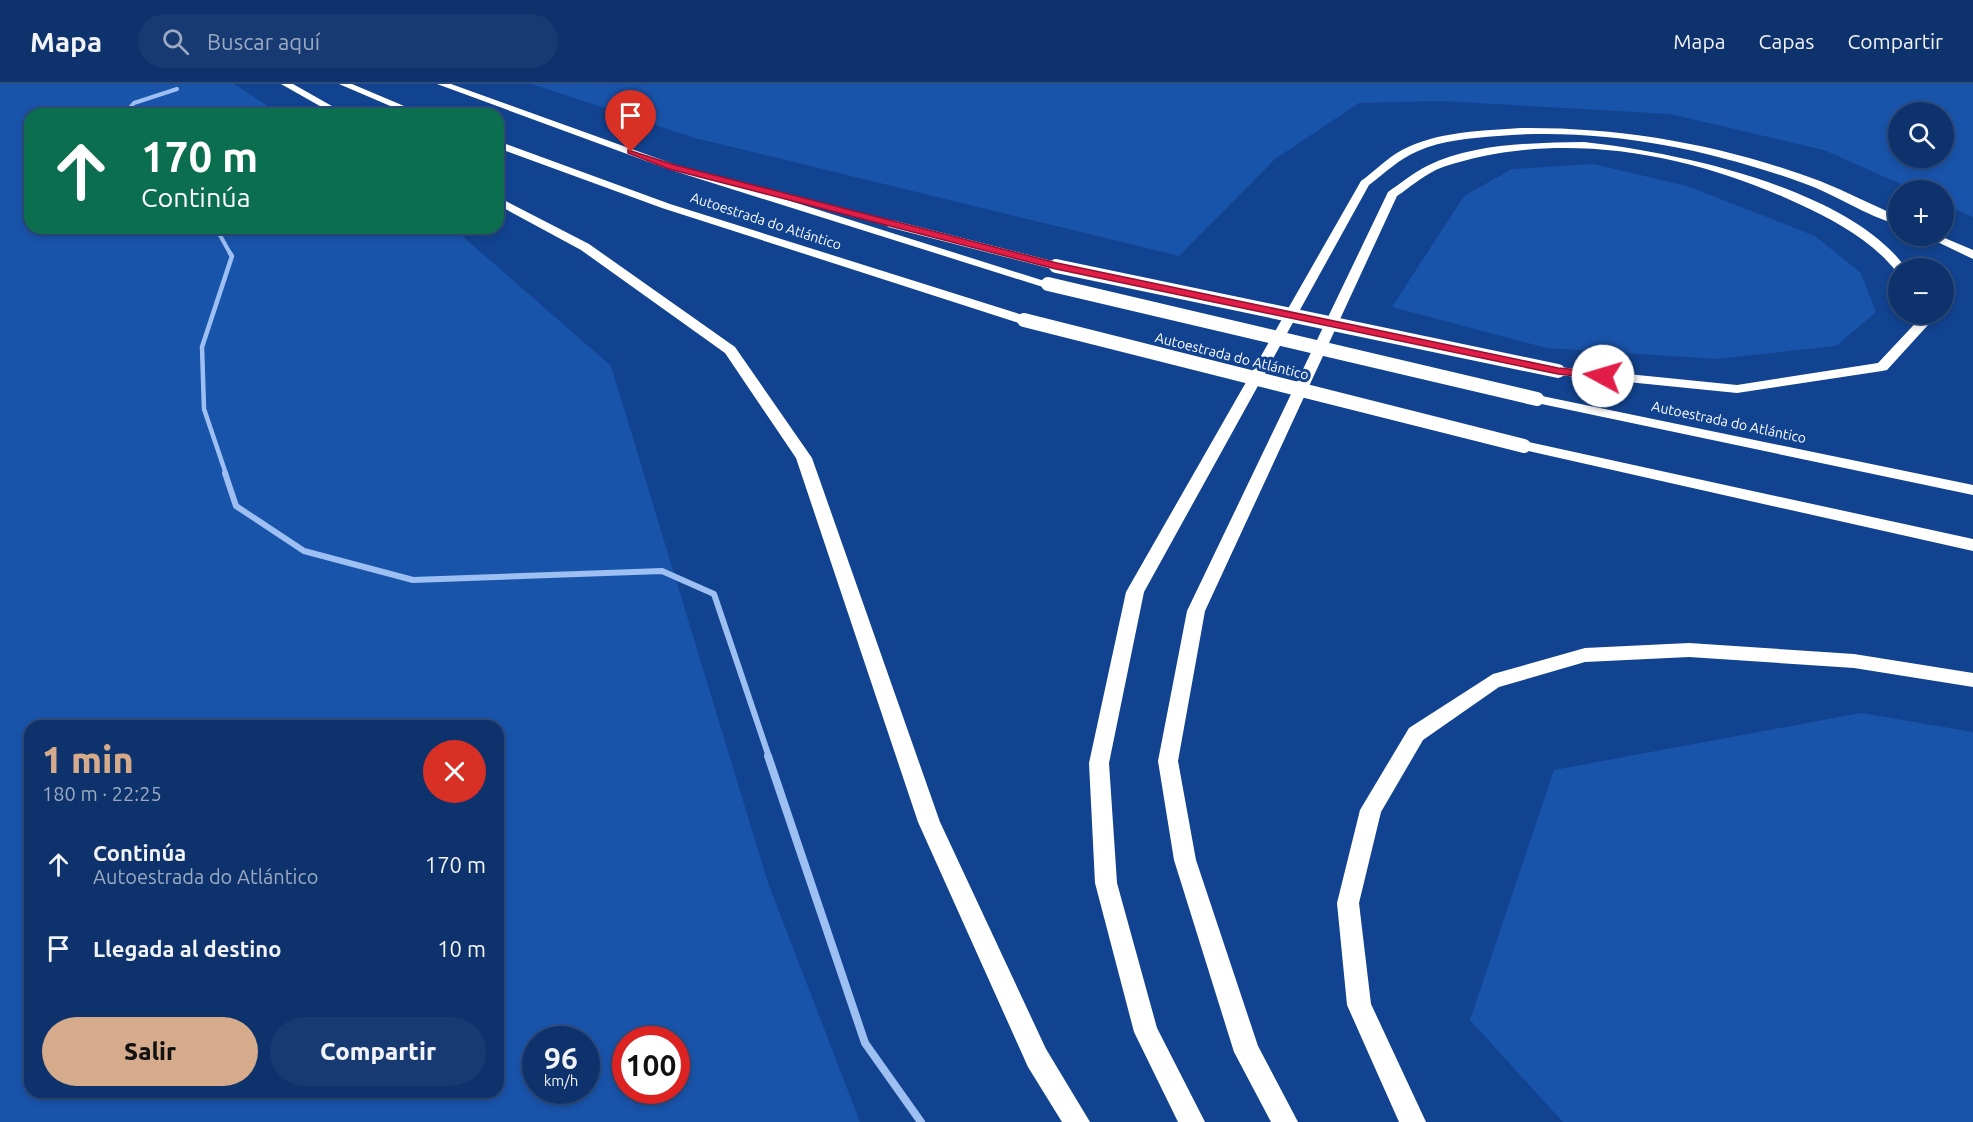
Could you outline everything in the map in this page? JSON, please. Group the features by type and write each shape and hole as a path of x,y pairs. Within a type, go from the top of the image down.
{"highway":[{"path":"286,84 330,108"},
{"path":"344,84 403,108"},
{"name":"Autoestrada do Atlántico","path":"442,84 672,167 1048,284 1537,399 1973,490"},
{"path":"1192,1122 1146,1032 1106,883 1099,763 1135,591 1365,183 1405,153 1449,138 1538,130 1605,134 1651,140 1729,156 1805,179 1888,216"},
{"name":"Autoestrada do Atlántico","path":"504,146 666,206 1024,320 1524,446 1973,545"},
{"path":"1285,1122 1247,1052 1188,871 1168,761 1196,611 1392,194 1435,166 1503,150 1551,146 1642,152 1698,164 1790,194 1855,228 1892,258"},
{"path":"672,167 1056,266 1558,371 1737,389 1882,367 1922,324"},
{"path":"504,203 585,247 730,350 804,458 929,822 1037,1058 1077,1122"},
{"path":"1953,246 1973,255"},
{"path":"1413,1122 1359,1005 1348,903 1371,810 1416,734 1493,681 1585,655 1689,650 1854,661 1973,680"}],"street":[{"path":"129,108 134,103 177,89"},
{"path":"219,234 232,256 202,346 204,409 236,506 304,551 412,580 662,571 714,594 866,1043 921,1122"}],"shaded area":[{"path":"0,84 234,84 271,108 24,108 24,234 460,234 611,366 768,883 860,1122 0,1122"},
{"path":"532,84 1973,84 1973,217 1954,208 1954,180 1892,180 1824,150 1670,114 1442,101 1359,103 1275,159 1179,256 695,138"},
{"path":"1593,164 1687,186 1815,236 1861,273 1876,312 1836,346 1717,359 1547,348 1392,307 1464,196 1512,169"},
{"path":"1861,713 1973,732 1973,1122 1563,1122 1470,1020 1554,770"}],"route":[{"path":"631,152 672,167 1056,266 1558,371 1603,376"}]}
